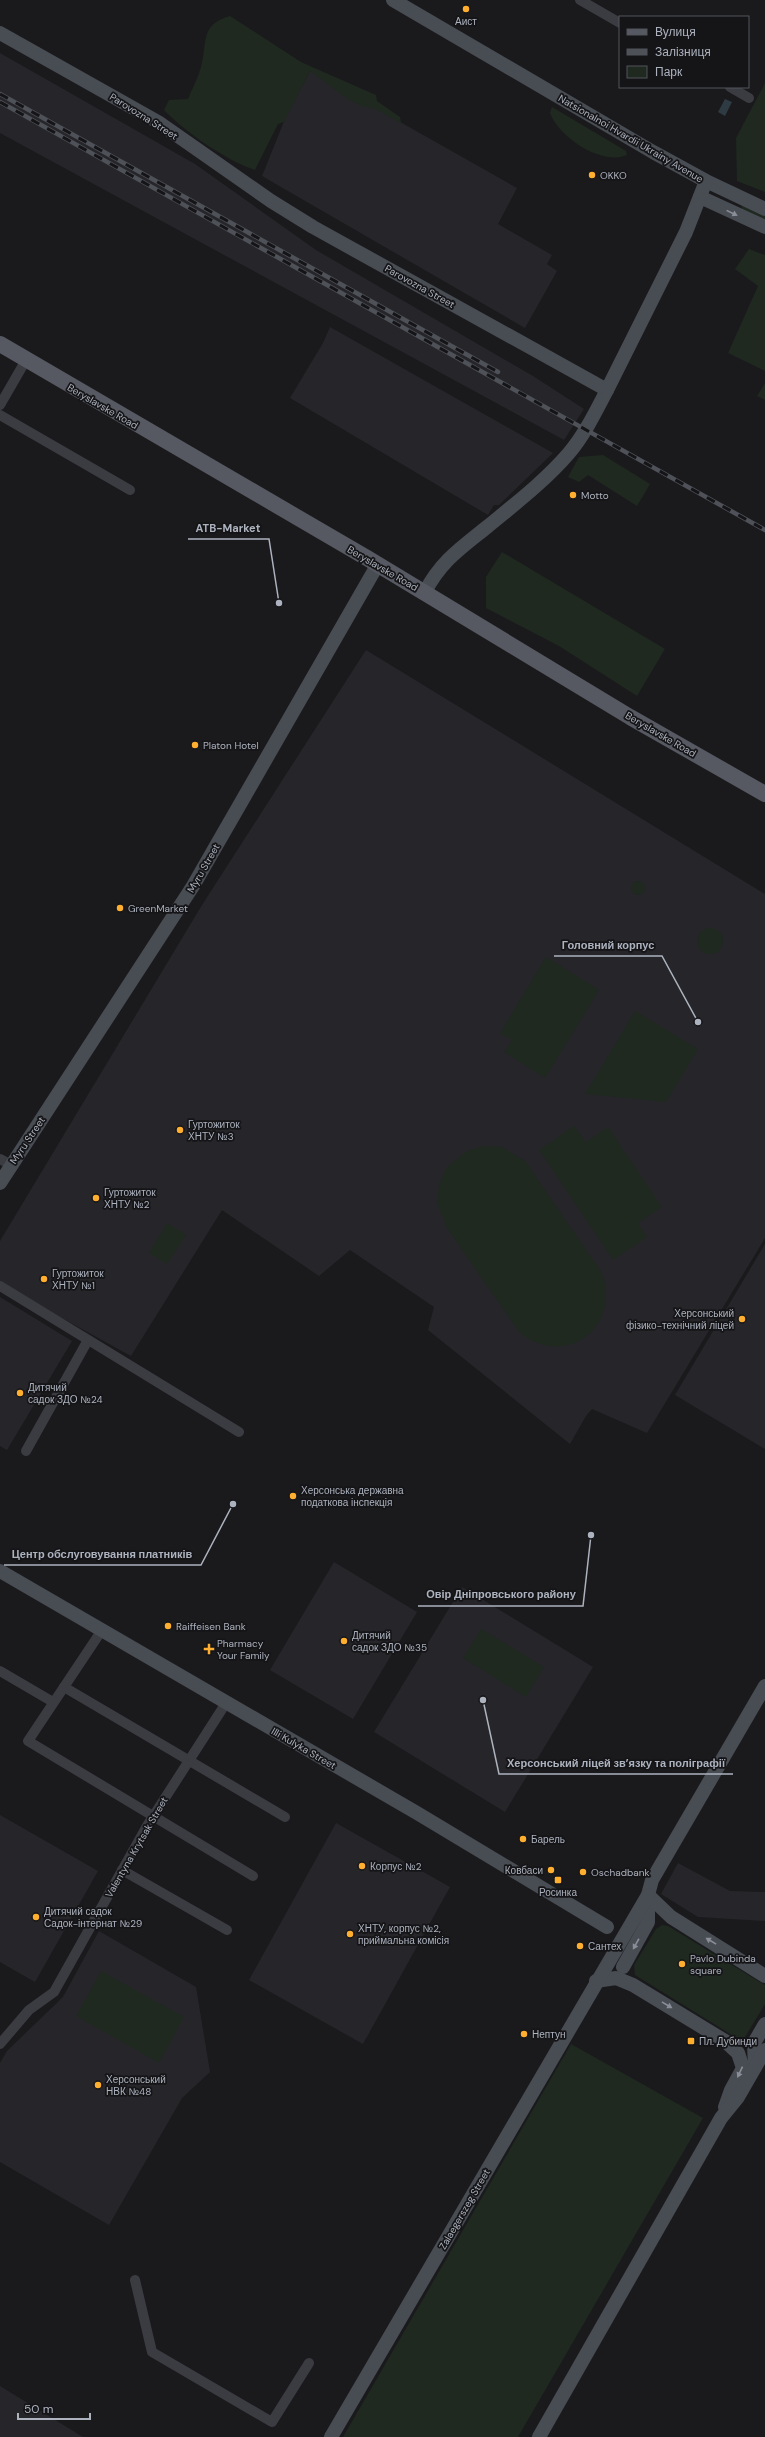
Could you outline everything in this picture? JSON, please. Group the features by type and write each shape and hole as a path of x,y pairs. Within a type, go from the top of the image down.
{"main road":[{"name":"Beryslavske Road","path":"0,344 378,564 630,717 765,794"}],"street":[{"path":"580,0 619,22"},
{"name":"Natsionalnoi Hvardii Ukrainy Avenue","path":"395,1 653,152 706,181 700,197 607,390"},
{"name":"Parovozna Street","path":"0,33 158,122 261,194 313,227 607,390"},
{"path":"732,88 749,98"},
{"path":"706,181 765,208"},
{"path":"700,197 765,227"},
{"path":"0,405 26,360"},
{"path":"425,592 435,573 451,556 516,503 569,452 585,429 607,390"},
{"path":"0,414 130,490"},
{"name":"Myru Street","path":"0,1183 5,1162 193,886 378,564"},
{"path":"0,1286 239,1432"},
{"path":"26,1451 88,1340"},
{"name":"Illi Kulyka Street","path":"0,1571 417,1813 607,1927"},
{"path":"102,1630 28,1741 252,1876"},
{"path":"0,1671 54,1702"},
{"path":"624,1967 648,1922 648,1895 652,1880 765,1686"},
{"path":"64,1687 190,1759 284,1817"},
{"name":"Valentyna Krytsak Street","path":"0,2044 29,2010 54,1992 153,1816 226,1703"},
{"path":"122,1870 227,1930"},
{"path":"648,1895 671,1917 762,1972"},
{"name":"Zalaegerszeg Street","path":"330,2437 596,1981 648,1895"},
{"path":"633,1985 615,1950 607,1927 631,1925 671,1917"},
{"path":"596,1981 616,1978 633,1985 725,2040 741,2046 761,2044"},
{"path":"539,2437 721,2118 738,2096 755,2068 765,2024"},
{"path":"721,2118 731,2090 743,2068 738,2053 725,2040"},
{"path":"135,2280 152,2352 272,2422 309,2362"}],"shaded area":[{"path":"0,53 195,164 316,250 533,376 584,409 564,440 0,133"},
{"path":"310,71 517,188 498,224 552,255 547,264 557,271 525,328 262,176 287,114"},
{"path":"725,99 732,102 725,116 718,112"},
{"path":"330,327 553,453 499,505 494,505 488,515 290,398 323,343"},
{"path":"366,650 765,894 765,1238 647,1433 592,1409 586,1416 570,1444 428,1330 434,1307 350,1250 319,1276 222,1210 131,1356 0,1284 0,1241 202,905"},
{"name":"Херсонський фізико-технічний ліцей","path":"765,1244 765,1449 675,1395"},
{"name":"Дитячий садок ЗДО №24","path":"0,1297 72,1341 7,1450 0,1446"},
{"name":"Дитячий садок ЗДО №35","path":"334,1562 417,1612 353,1719 270,1670"},
{"path":"462,1587 593,1667 505,1812 374,1732"},
{"name":"Дитячий садок Садок-інтернат №29","path":"0,1815 98,1871 35,1982 0,1962"},
{"name":"ХНТУ, корпус №2, приймальна комісія","path":"336,1823 450,1887 363,2044 249,1980"},
{"path":"678,1863 730,1891 765,1892 765,1921 698,1917 661,1894"},
{"name":"Херсонський НВК №48","path":"99,1931 196,1987 210,2072 182,2098 109,2225 0,2162 0,2063 7,2051 63,1997"},
{"path":"0,2386 83,2437 0,2437"}],"green space":[{"path":"230,16 301,62 376,95 377,101 400,117 401,123 373,108 364,107 349,100 310,71 284,122 278,124 255,170 219,153 183,127 164,110 169,100 188,99 201,67 206,36 209,30 213,24"},
{"path":"765,83 765,192 737,181 736,138"},
{"path":"552,107 626,151 627,155 617,157 605,156 594,153 571,140 555,122 550,113"},
{"path":"741,205 765,214 765,220 742,210"},
{"path":"749,249 765,255 765,371 728,353 758,286 735,269"},
{"path":"765,383 765,400 757,396"},
{"path":"603,455 650,484 637,506 588,475 579,482 568,477 579,457"},
{"path":"502,552 665,649 637,696 559,646 486,608 486,577"},
{"path":"638,881 643,883 645,888 643,893 638,895 633,893 631,888 633,883"},
{"path":"710,928 720,931 723,941 720,951 710,954 700,951 697,941 700,931"},
{"path":"546,957 599,990 545,1078 504,1052 512,1040 500,1033"},
{"path":"635,1011 698,1049 666,1102 585,1094"},
{"path":"574,1126 586,1142 608,1127 662,1207 638,1223 647,1237 613,1260 539,1150"},
{"path":"484,1146 502,1147 525,1161 602,1273 606,1293 604,1311 596,1326 585,1337 570,1345 554,1347 536,1343 519,1332 447,1228 437,1203 439,1185 446,1168 467,1151"},
{"path":"167,1223 186,1235 167,1264 149,1253"},
{"path":"481,1629 544,1667 526,1697 463,1658"},
{"path":"662,1925 668,1926 765,1985 765,2004 745,2037 735,2037 635,1975 634,1965 656,1929"},
{"path":"101,1971 184,2017 159,2063 76,2016"},
{"path":"571,2044 703,2118 518,2437 343,2437"}],"railway":[{"path":"0,94 498,372"},
{"path":"0,102 765,530"}],"place":[{"name":"Аист","path":"466,9"},
{"name":"OKKO","path":"592,175"},
{"name":"Motto","path":"573,495"},
{"name":"ATB-Market","path":"279,603"},
{"name":"Platon Hotel","path":"195,745"},
{"name":"GreenMarket","path":"120,908"},
{"name":"Головний корпус","path":"698,1022"},
{"name":"Гуртожиток ХНТУ №3","path":"180,1130"},
{"name":"Гуртожиток ХНТУ №2","path":"96,1198"},
{"name":"Гуртожиток ХНТУ №1","path":"44,1279"},
{"name":"Херсонський фізико-технічний ліцей","path":"742,1319"},
{"name":"Дитячий садок ЗДО №24","path":"20,1393"},
{"name":"Херсонська державна податкова інспекція","path":"293,1496"},
{"name":"Центр обслуговування платників","path":"233,1504"},
{"name":"Овір Дніпровського району","path":"591,1535"},
{"name":"Raiffeisen Bank","path":"168,1626"},
{"name":"Дитячий садок ЗДО №35","path":"344,1641"},
{"name":"Pharmacy Your Family","path":"209,1649"},
{"name":"Херсонський ліцей зв’язку та поліграфії","path":"483,1700"},
{"name":"Барель","path":"523,1839"},
{"name":"Корпус №2","path":"362,1866"},
{"name":"Ковбаси","path":"551,1870"},
{"name":"Oschadbank","path":"583,1872"},
{"name":"Росинка","path":"558,1880"},
{"name":"Дитячий садок Садок-інтернат №29","path":"36,1917"},
{"name":"ХНТУ, корпус №2, приймальна комісія","path":"350,1934"},
{"name":"Сантех","path":"580,1946"},
{"name":"Pavlo Dubinda square","path":"682,1964"},
{"name":"Нептун","path":"524,2034"},
{"name":"Пл. Дубинди","path":"691,2041"},
{"name":"Херсонський НВК №48","path":"98,2085"}]}
